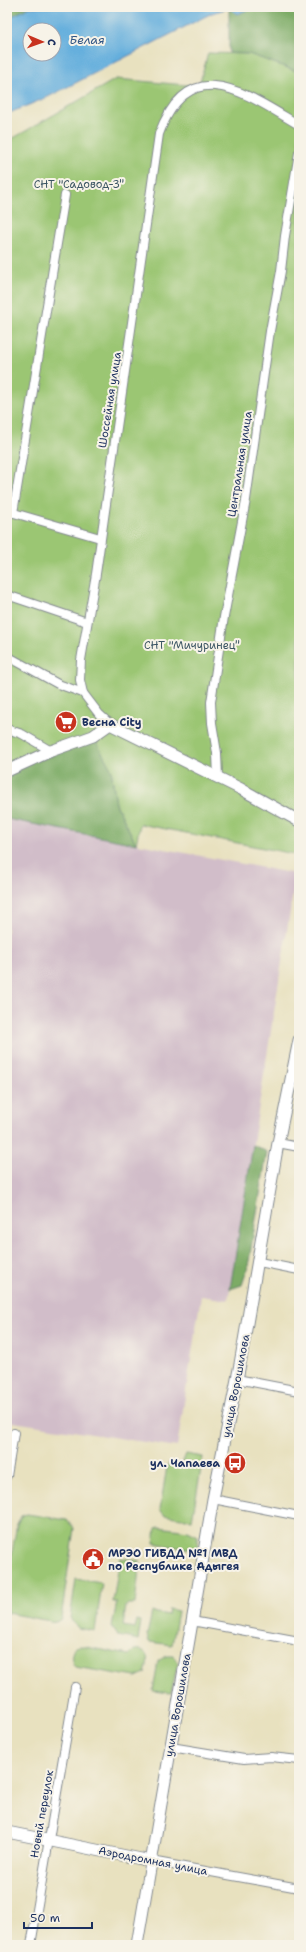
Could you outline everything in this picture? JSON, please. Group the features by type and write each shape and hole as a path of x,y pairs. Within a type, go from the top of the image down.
{"street":[{"name":"Шоссейная улица","path":"83,692 80,680 81,660 96,574 100,538 135,312 159,134 164,120 176,103 187,93 199,86 215,84 240,91 262,102 299,125"},
{"name":"Центральная улица","path":"218,777 217,753 212,723 211,702 224,617 247,493 270,331 281,271 285,236 299,153"},
{"path":"66,195 10,512 100,538"},
{"path":"7,595 87,622"},
{"path":"7,656 58,684 83,692 110,724 218,777 299,821"},
{"path":"7,771 51,751 93,736 110,724"},
{"path":"7,729 22,734 51,751"},
{"name":"улица Ворошилова","path":"137,1945 213,1499 259,1262 278,1143 299,1040"},
{"path":"278,1143 299,1148"},
{"path":"259,1262 299,1270"},
{"path":"237,1379 299,1391"},
{"path":"7,1476 14,1433"},
{"path":"213,1499 299,1516"},
{"path":"192,1621 299,1641"},
{"name":"Новый переулок","path":"31,1945 75,1687"},
{"path":"171,1746 244,1759 270,1758 299,1760"},
{"name":"Аэродромная улица","path":"7,1832 151,1861 299,1888"}],"shaded area":[{"path":"7,819 296,874 228,1300 201,1296 177,1447 7,1421"}],"green space":[{"path":"7,7 30,7 7,19"},
{"path":"254,7 299,7 299,72 249,54 229,53 229,8 237,14"},
{"path":"208,53 249,54 299,72 299,855 140,824 136,844 116,804 111,769 7,771 7,144 10,140 116,79 199,86"},
{"path":"93,736 111,769 116,804 136,844 7,819 7,771"},
{"path":"253,1145 267,1152 248,1267 242,1285 230,1289"},
{"path":"186,1454 203,1457 192,1520 164,1515 160,1509 167,1466 169,1463 182,1464"},
{"path":"27,1514 67,1520 74,1528 61,1619 56,1622 7,1613 7,1581 17,1524 21,1516"},
{"path":"159,1527 188,1531 198,1536 197,1551 154,1543 156,1528"},
{"path":"120,1558 140,1561 135,1604 128,1604 126,1606 123,1626 135,1628 137,1620 141,1621 138,1640 118,1636 112,1627 117,1602 113,1602"},
{"path":"76,1579 102,1583 95,1631 78,1628 70,1618"},
{"path":"169,1609 178,1611 172,1645 149,1642 147,1635 152,1612 168,1615"},
{"path":"81,1646 129,1655 134,1650 143,1651 147,1656 145,1673 136,1677 75,1667 72,1659 73,1652 75,1647"},
{"path":"166,1656 173,1656 178,1663 171,1693 153,1691 158,1661"}],"water":[{"name":"Белая","path":"30,7 254,7 237,14 229,8 212,13 48,97 7,114 7,19"}],"place":[{"name":"Весна City","path":"66,722"},
{"name":"ул. Чапаева","path":"235,1463"},
{"name":"МРЭО ГИБДД №1 МВД по Республике Адыгея","path":"93,1559"}],"park label":[{"name":"СНТ \"Садовод-3\"","path":"79,184"},
{"name":"СНТ \"Мичуринец\"","path":"192,645"}]}
